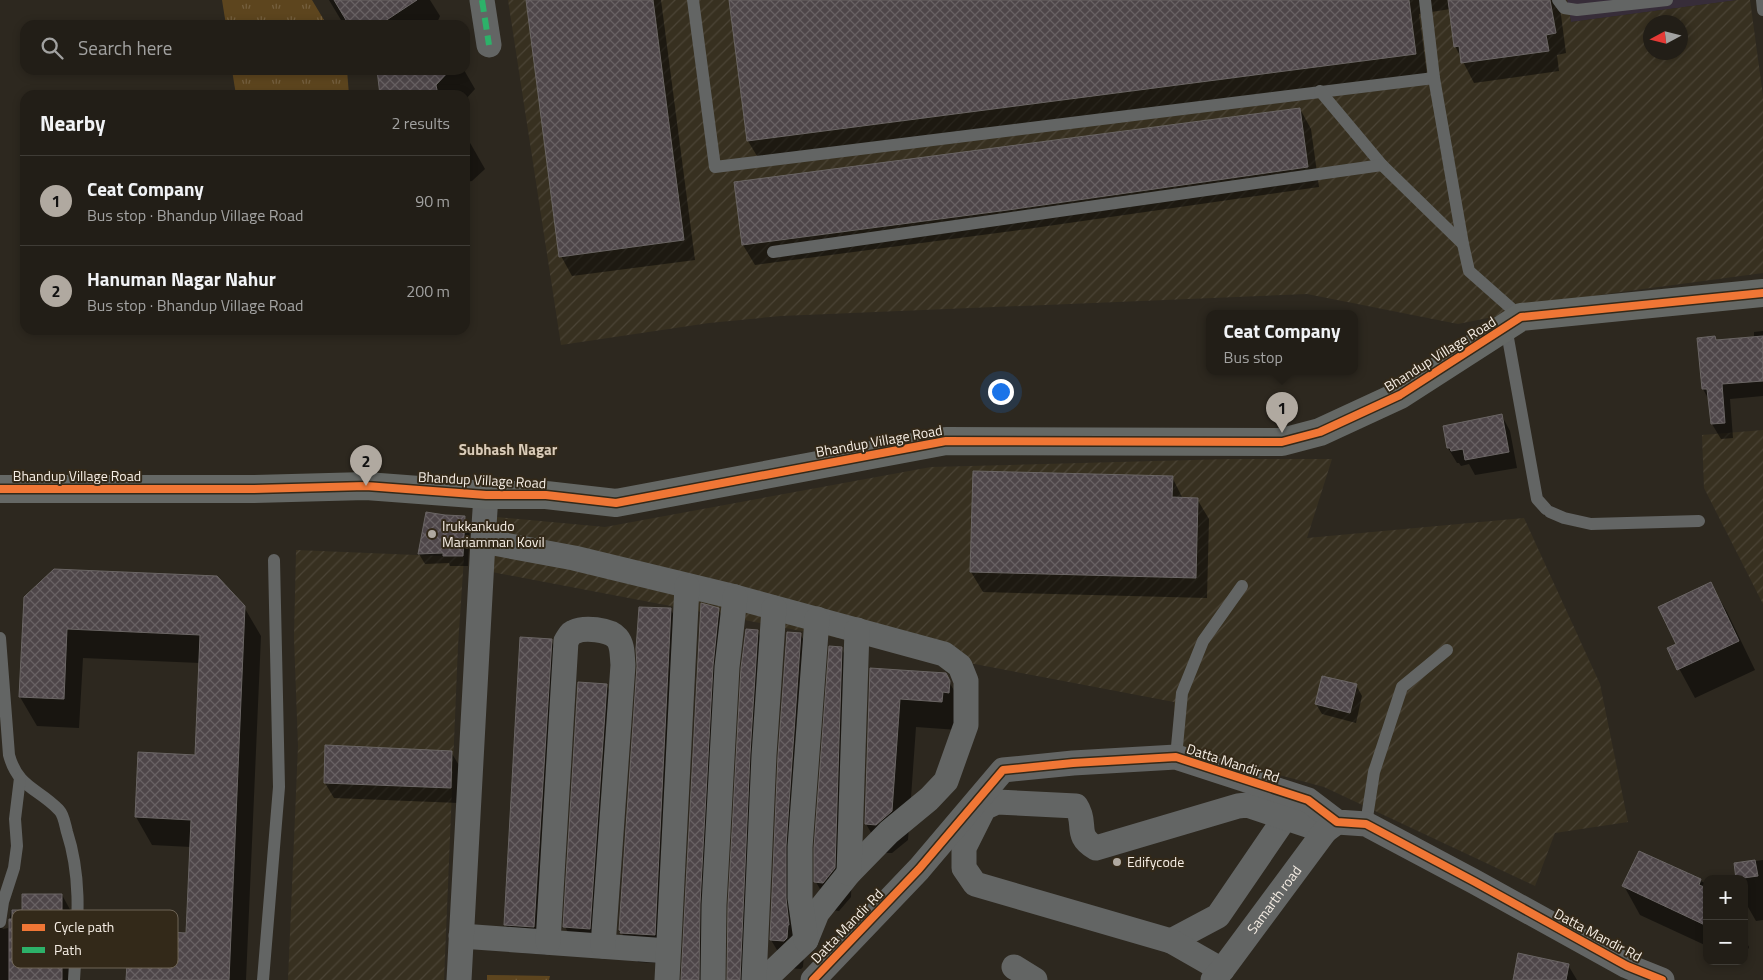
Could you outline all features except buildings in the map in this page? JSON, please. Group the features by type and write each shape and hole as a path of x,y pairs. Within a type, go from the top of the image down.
{"street":[{"path":"482,0 488,45"},
{"name":"Bhandup Village Road","path":"0,489 254,489 366,486 486,495 546,495 616,503 946,441 1282,442 1320,432 1400,395 1513,322 1763,293"},
{"path":"459,980 486,495"},
{"path":"482,541 574,558 734,597 944,654 960,666 966,681 966,725 946,781 889,832 849,873 817,913 806,940 764,980"},
{"path":"667,980 687,586"},
{"path":"713,980 714,905 734,597"},
{"path":"754,980 764,755 774,608"},
{"path":"806,940 800,898 800,847 817,620"},
{"path":"548,942 566,640 572,632 581,630 608,632 617,638 622,650 623,665 603,946"},
{"path":"849,873 858,630"},
{"name":"Datta Mandir Rd","path":"813,980 920,869 1003,770 1073,763 1176,757 1308,800 1331,826 1366,824 1627,966 1662,980"},
{"path":"1217,975 1171,941 975,884 964,868 964,848 984,808 997,802 1076,806 1082,815 1082,832 1088,843 1096,848 1238,806 1247,805 1285,818 1331,826"},
{"path":"1171,941 1218,916 1285,818"},
{"name":"Samarth road","path":"1217,975 1331,826"},
{"path":"461,936 668,951"},
{"path":"1014,967 1035,980"}],"lane":[{"path":"693,0 715,167 1434,78"},
{"path":"1425,0 1434,78 1469,271 1513,322 1537,499 1548,510 1564,518 1591,524 1699,521"},
{"path":"1558,0 1564,8 1577,10 1667,0"},
{"path":"1762,0 1763,10"},
{"path":"1320,92 1382,165 1463,244"},
{"path":"773,252 1382,165"},
{"path":"263,980 279,787 274,560"},
{"path":"1176,757 1182,693 1203,641 1242,586"},
{"path":"0,638 17,846 14,868 3,902 0,922"},
{"path":"1366,824 1374,772 1402,687 1447,650"},
{"path":"11,772 61,812 73,850 79,895 78,910"}],"shaded area":[{"path":"508,0 1567,0 1571,22 1750,0 1763,96 1763,273 1606,294 1458,324 1307,294 781,316 709,323 561,345"},
{"path":"1567,0 1738,0 1571,22"},
{"path":"1763,430 1763,604 1704,488 1702,435"},
{"path":"1230,459 1332,459 1307,538 1524,518 1600,684 1628,822 1555,833 1535,886 1324,787 1175,747 1174,702 492,572 496,517 605,527 931,467"},
{"path":"296,550 464,557 458,646 444,980 288,980 298,746 294,638"}],"green space":[{"path":"222,0 312,0 324,20 225,20"},
{"path":"233,75 347,75 349,90 235,90"},
{"path":"487,975 550,976 549,980 487,980"}],"marked path":[{"path":"482,0 489,45"}],"cycle path":[{"path":"0,489 254,489 366,486 486,495 546,495 616,503 946,441 1282,442 1320,432 1400,395 1521,317 1763,293"},
{"path":"813,980 919,869 1003,770 1073,763 1176,757 1308,800 1337,822 1366,824 1627,966 1662,980"}],"place":[{"name":"Ceat Company","path":"1282,433"},
{"name":"Hanuman Nagar Nahur","path":"366,486"},
{"name":"Irukkankudo Mariamman Kovil","path":"432,534"},
{"name":"Edifycode","path":"1117,862"}],"district":[{"name":"Subhash Nagar","path":"508,450"}]}
